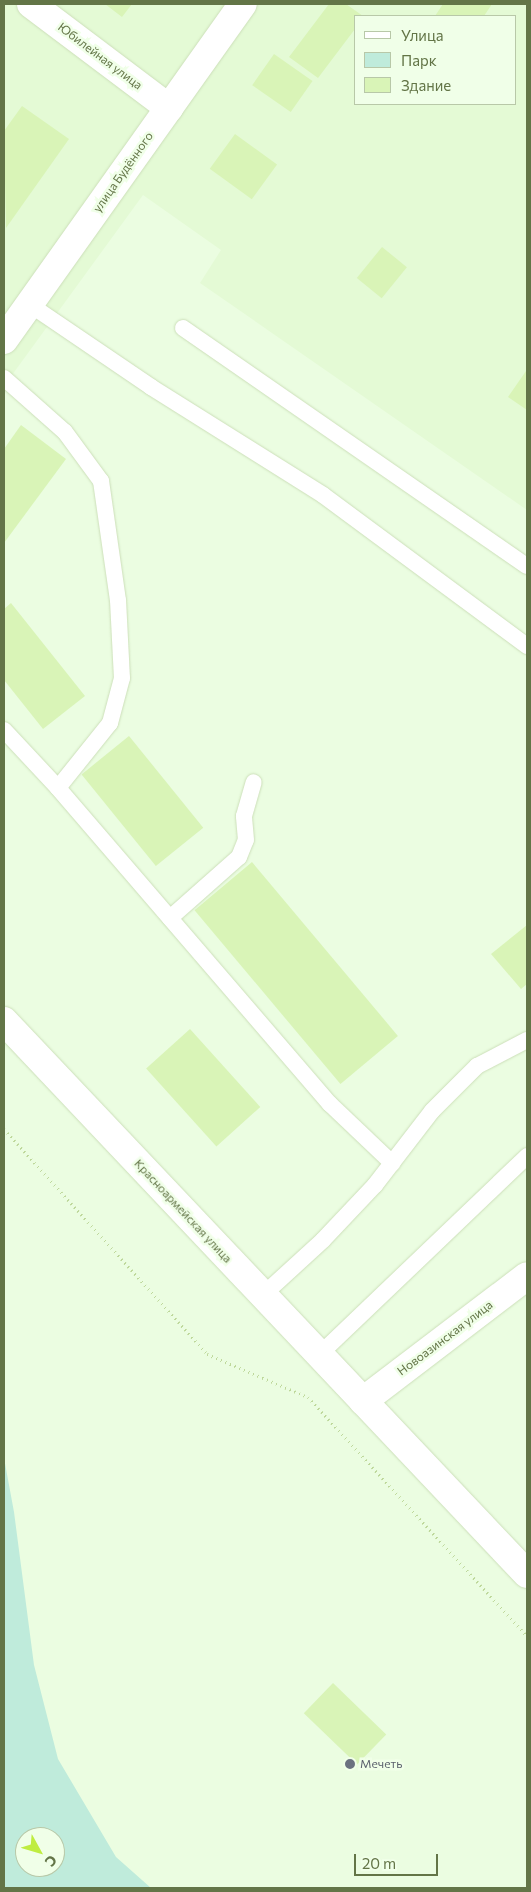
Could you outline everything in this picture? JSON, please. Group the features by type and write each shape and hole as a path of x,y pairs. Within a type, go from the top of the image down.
{"street":[{"name":"Юбилейная улица","path":"31,4 169,108"},
{"name":"улица Будённого","path":"4,340 243,4"},
{"name":"Красноармейская улица","path":"4,1021 527,1574"},
{"name":"Новоазинская улица","path":"363,1401 527,1276"}],"lane":[{"path":"29,304 151,387 323,495 527,646"},
{"path":"183,328 527,566"},
{"path":"4,378 65,432 101,481 116,581 122,678 110,724 58,788"},
{"path":"4,730 58,788 330,1104 392,1163"},
{"path":"170,918 239,857 246,840 244,816 254,782"},
{"path":"263,1296 323,1240 392,1163 432,1111 477,1066 527,1040"},
{"path":"319,1354 527,1156"}],"path":[{"path":"4,1129 207,1354 308,1397 527,1636"}],"shaded area":[{"path":"4,4 527,4 527,510 200,283 221,250 143,195 4,386"}],"green space":[{"path":"4,1458 14,1512 34,1665 58,1759 116,1857 151,1888 4,1888"}],"building":[{"path":"105,4 132,4 122,17"},
{"path":"329,4 346,4 362,15 354,15 354,30 318,78 289,57"},
{"path":"443,4 492,4 485,15 436,15"},
{"path":"274,54 313,81 291,112 252,85"},
{"path":"22,106 69,139 6,228 4,131"},
{"path":"235,134 277,165 252,199 210,169"},
{"path":"382,247 407,267 382,298 357,278"},
{"path":"527,372 527,410 508,397"},
{"path":"21,425 66,459 4,543 4,449"},
{"path":"11,603 85,696 43,729 4,680 4,609"},
{"path":"129,736 203,828 156,866 82,774"},
{"path":"252,862 398,1036 340,1084 195,910"},
{"path":"527,925 527,984 521,989 491,954"},
{"path":"190,1029 260,1107 216,1147 146,1068"},
{"path":"333,1683 386,1734 357,1765 304,1713"}],"place":[{"name":"Мечеть","path":"350,1764"}]}
